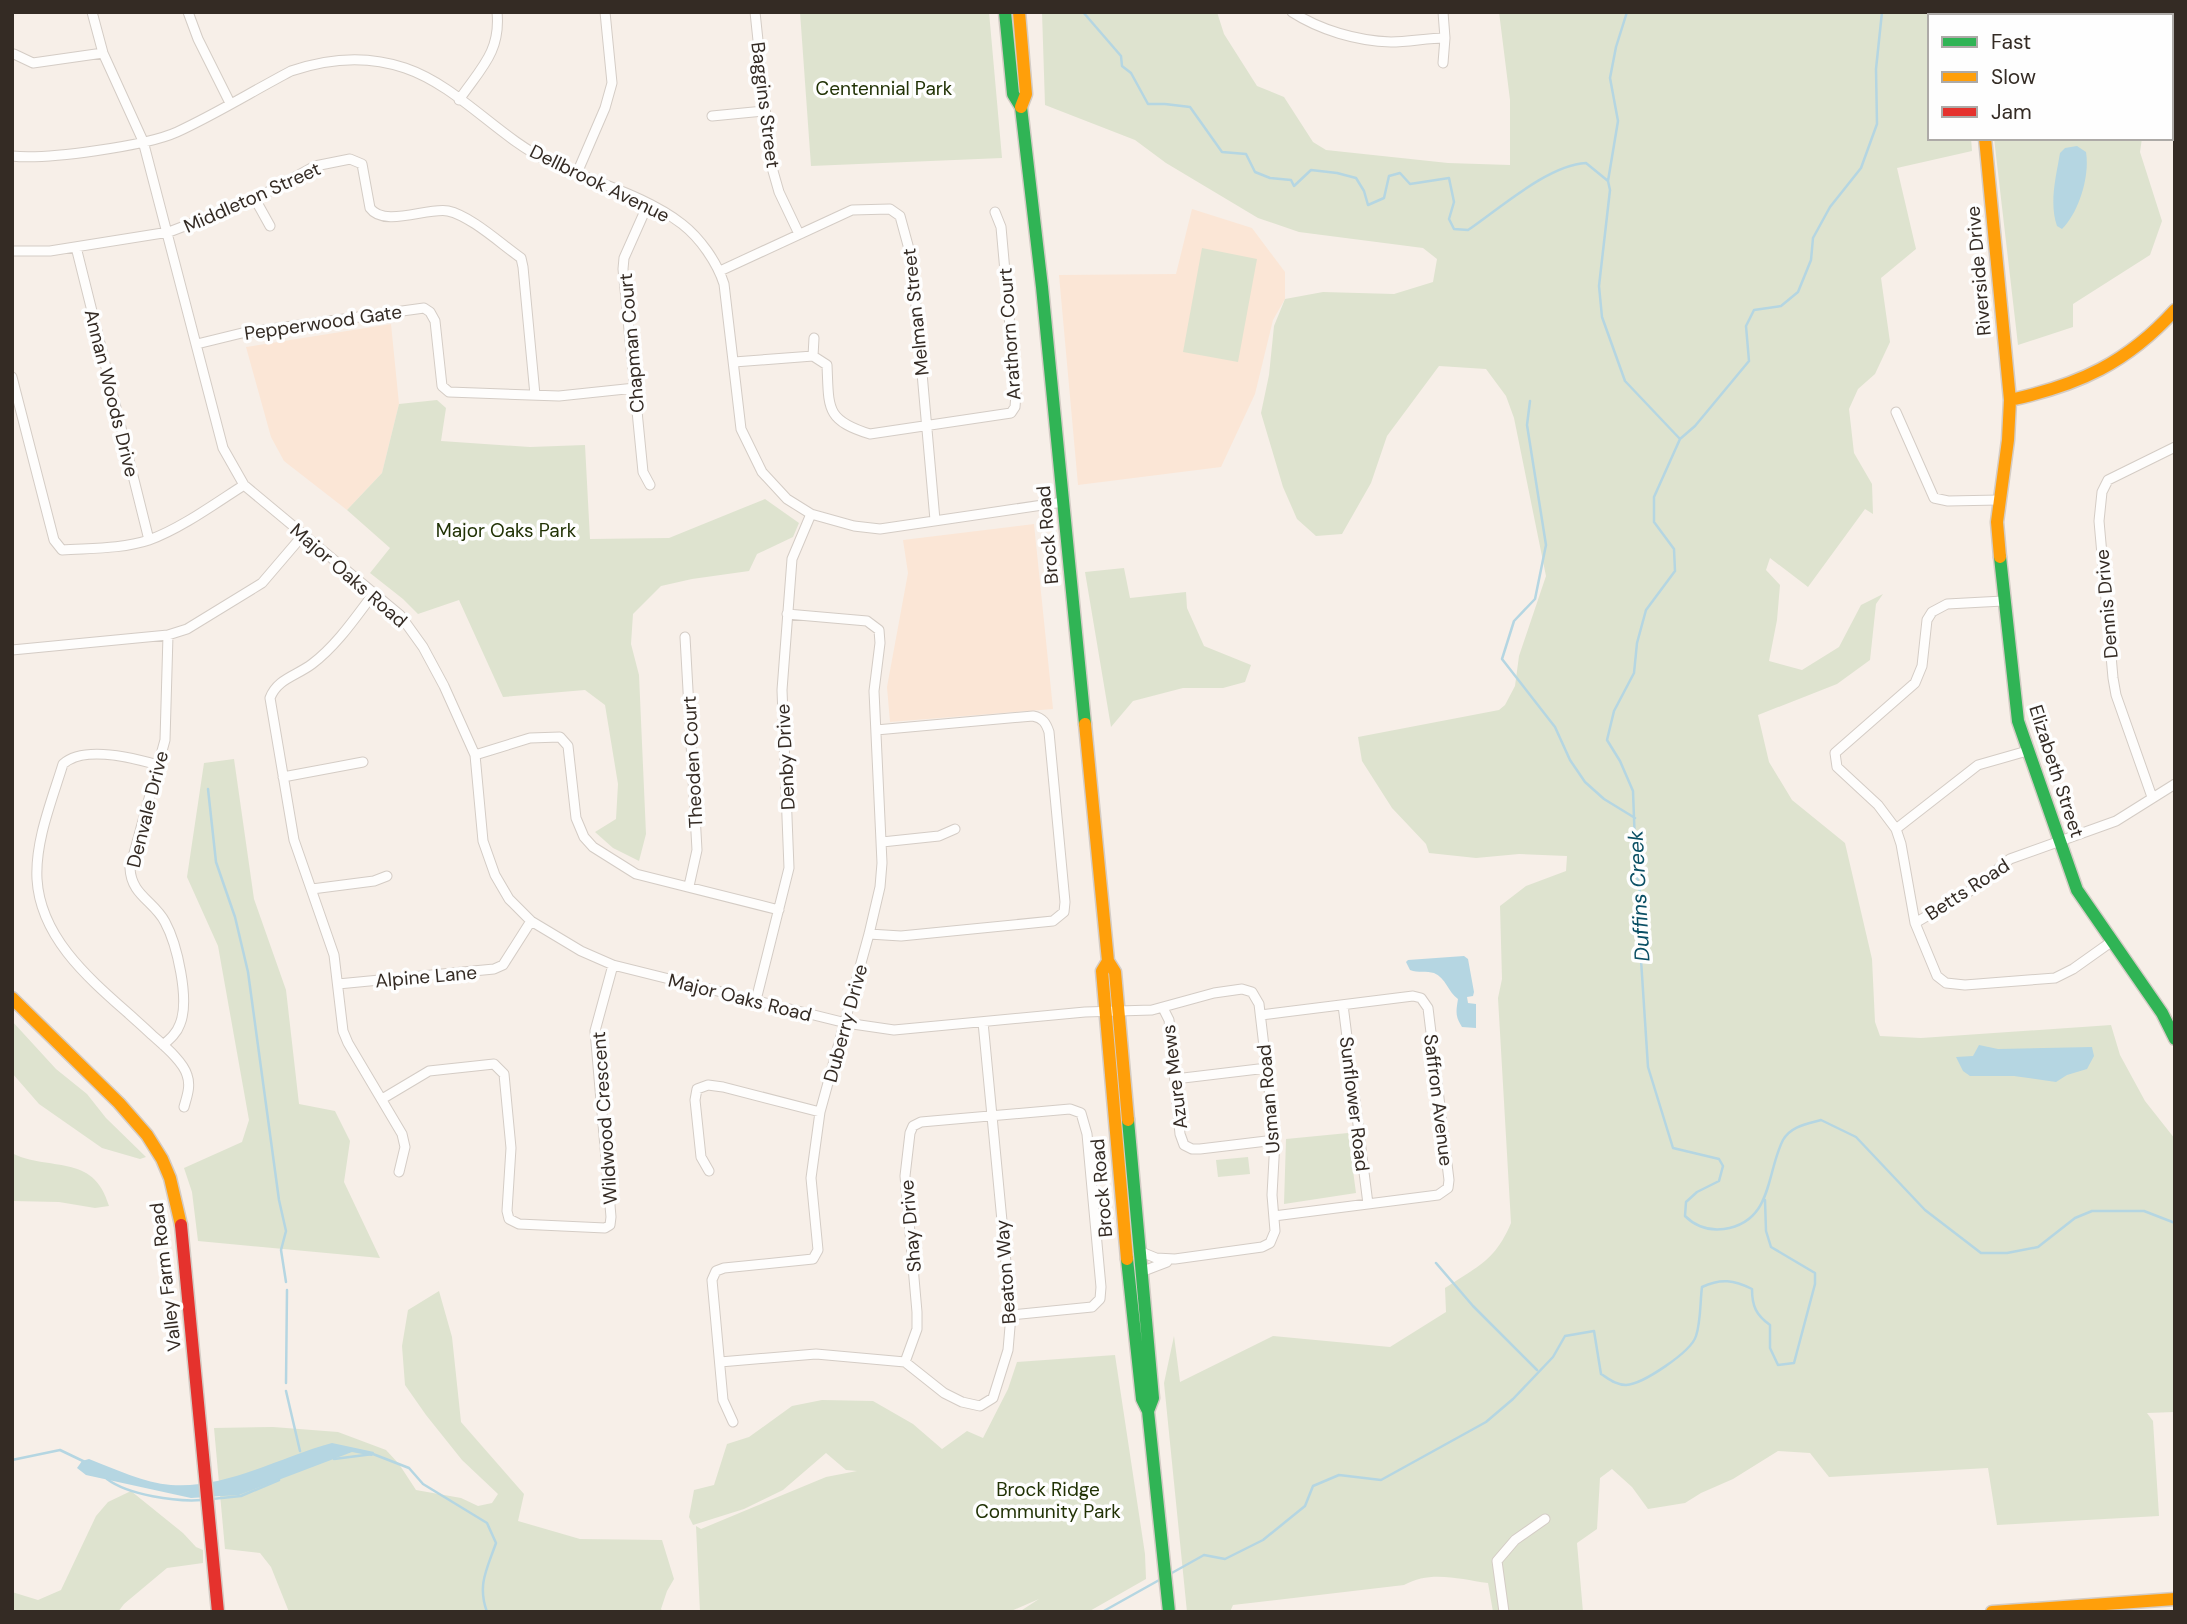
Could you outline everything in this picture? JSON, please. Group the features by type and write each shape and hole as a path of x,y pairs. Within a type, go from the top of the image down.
{"main road":[{"name":"Brock Road","path":"1005,12 1013,94 1021,107 1042,287 1108,961 1115,972 1153,1398 1148,1411"},
{"name":"Brock Road","path":"1019,12 1026,94 1021,107"},
{"name":"Riverside Drive","path":"1985,140 2010,400"},
{"path":"2010,400 2052,392 2093,376 2124,358 2160,328 2175,310"},
{"name":"Elizabeth Street","path":"2010,400 2008,440 1997,522 2013,691 2027,751 2077,890 2162,1013 2175,1039"},
{"name":"Brock Road","path":"1108,961 1102,971 1126,1257 1142,1399 1148,1411 1169,1612"},
{"name":"Valley Farm Road","path":"12,998 122,1106 148,1137 170,1178 178,1202 183,1237 218,1612"},
{"path":"1126,1257 1141,1272"},
{"path":"1992,1612 2133,1608 2175,1600"}],"street":[{"name":"Major Oaks Road","path":"92,12 103,53 143,141 169,232 223,448 244,485 408,624 444,686 475,755 483,841 488,859 509,899 531,920 581,951 613,965 846,1023 894,1030 1163,1008"},
{"path":"188,12 198,39 230,103"},
{"path":"459,100 497,43 497,12"},
{"path":"577,173 605,108 612,83 605,12"},
{"name":"Baggins Street","path":"755,12 771,164 779,192 799,234"},
{"path":"1292,12 1301,19 1346,35 1373,41 1394,42 1446,37"},
{"path":"1443,12 1446,37 1443,62"},
{"path":"14,54 33,63 103,53"},
{"name":"Dellbrook Avenue","path":"12,156 28,158 143,141 175,133 291,71 311,64 353,59 409,69 546,160 648,204 685,227 720,271 725,288 741,429 762,472 787,499 811,514 853,526 880,529 1063,502"},
{"path":"712,117 764,111"},
{"name":"Middleton Street","path":"12,251 50,251 169,232 254,198 314,166 349,159 362,164 370,208 374,212 384,217 446,211 464,217 521,258 535,395"},
{"path":"254,198 270,226"},
{"name":"Chapman Court","path":"648,204 624,258 643,472 650,485"},
{"name":"Melman Street","path":"720,271 852,210 890,209 900,216 912,260 935,520"},
{"name":"Arathorn Court","path":"927,426 1011,413 1015,407 1001,227 995,212"},
{"name":"Annan Woods Drive","path":"76,247 149,540"},
{"name":"Pepperwood Gate","path":"197,344 242,333 424,308 436,321 442,386 449,391 559,396 635,388"},
{"path":"813,356 814,338"},
{"path":"734,362 813,356 827,365 829,404 832,412 851,428 870,434 927,426"},
{"path":"12,377 57,546 62,551 135,544 149,540 244,485"},
{"path":"1896,412 1934,498 1948,502 1998,500"},
{"name":"Dennis Drive","path":"2152,797 2116,695 2099,521 2102,492 2108,480 2175,447"},
{"name":"Denby Drive","path":"756,1000 789,868 782,690 792,559 811,514"},
{"path":"12,650 167,635 187,629 262,583 303,535"},
{"path":"374,593 338,639 312,664 274,687 270,698 294,840 334,955 343,1031 402,1134 405,1147 399,1172"},
{"path":"2003,601 1947,604 1932,612 1927,620 1922,666 1915,683 1835,753 1837,767 1878,806 1896,829 1902,844 1914,923 1937,976 1946,983 1965,985 2055,978 2073,969 2111,942"},
{"name":"Duberry Drive","path":"733,1422 723,1400 712,1280 716,1270 813,1259 818,1250 811,1178 820,1112 846,1023 880,887 882,842 874,691 879,630 867,621 787,614"},
{"name":"Denvale Drive","path":"163,1045 172,1038 181,1023 183,1003 178,957 164,920 134,888 130,868 165,740 167,635"},
{"name":"Theoden Court","path":"685,637 697,850 689,886"},
{"path":"869,934 901,936 1053,922 1064,912 1065,902 1049,732 1041,718 1033,716 877,730"},
{"path":"475,755 530,738 560,737 568,746 576,818 584,837 593,847 636,874 779,910"},
{"path":"1896,829 1978,765 2027,751"},
{"path":"158,765 119,755 70,758 63,764 39,848 37,881 44,911 60,943 74,961 163,1045 187,1073 189,1085 184,1107"},
{"path":"283,777 363,762"},
{"name":"Betts Road","path":"1914,923 1975,888 2010,859 2116,821 2175,784"},
{"path":"882,842 939,836 955,829"},
{"path":"312,889 374,881 387,876"},
{"name":"Alpine Lane","path":"338,984 494,969 503,965 531,920"},
{"name":"Wildwood Crescent","path":"382,1099 429,1071 494,1064 504,1074 511,1148 509,1219 519,1224 605,1228 610,1225 611,1217 595,1031 613,965"},
{"name":"Usman Road","path":"1139,1251 1156,1258 1175,1259 1267,1246 1275,1235 1272,1195 1275,1140 1261,1015 1256,995 1242,989 1214,993 1163,1008"},
{"name":"Saffron Avenue","path":"1261,1015 1413,996 1421,998 1428,1008 1449,1184 1444,1192 1438,1195 1274,1216"},
{"name":"Sunflower Road","path":"1343,1005 1368,1204"},
{"name":"Azure Mews","path":"1163,1008 1169,1020 1184,1145 1199,1149 1275,1140"},
{"name":"Beaton Way","path":"905,1362 944,1394 980,1406 993,1398 1008,1350 1011,1315 983,1022"},
{"path":"1175,1079 1267,1068"},
{"path":"709,1171 701,1157 695,1100 697,1089 708,1085 723,1087 820,1112"},
{"name":"Shay Drive","path":"905,1362 917,1329 905,1176 913,1126 921,1122 1070,1109 1080,1113 1087,1134 1100,1299 1092,1307 1011,1315"},
{"name":"Usman Road","path":"1141,1272 1175,1259"},
{"path":"720,1362 816,1354 905,1362"},
{"path":"1504,1612 1497,1561 1515,1540 1545,1519"}],"shaded area":[{"path":"1192,209 1252,228 1285,272 1285,299 1273,320 1255,394 1221,467 1078,485 1059,275 1176,274"},
{"path":"391,324 399,404 382,473 347,510 284,461 271,437 246,347"},
{"path":"1034,524 1053,709 890,722 887,687 908,573 903,540"}],"green space":[{"name":"Centennial Park","path":"800,12 989,12 1002,158 811,166"},
{"path":"1042,12 1217,12 1224,34 1257,86 1284,97 1313,142 1326,150 1448,163 1510,165 1510,100 1499,12 1962,12 1928,14 1928,140 1971,140 1972,151 1897,168 1916,249 1881,278 1890,342 1875,374 1858,389 1849,409 1854,453 1872,484 1873,514 1865,509 1808,587 1770,558 1766,570 1780,585 1769,661 1802,670 1839,647 1861,605 1883,594 1876,604 1870,660 1837,684 1758,715 1769,762 1792,800 1845,843 1872,959 1875,1022 1880,1036 1921,1038 2111,1025 2120,1055 2145,1101 2175,1139 2175,1412 2147,1413 2153,1421 2159,1516 1997,1525 1988,1468 1829,1477 1810,1453 1778,1451 1733,1479 1685,1503 1648,1509 1632,1487 1612,1469 1600,1478 1597,1529 1577,1543 1583,1612 1493,1612 1488,1583 1435,1577 1414,1580 1404,1585 1233,1605 1230,1612 1187,1612 1164,1383 1174,1336 1180,1382 1273,1336 1390,1347 1446,1312 1445,1288 1484,1262 1499,1246 1511,1223 1498,998 1502,979 1500,906 1526,886 1566,871 1567,856 1519,854 1476,858 1429,853 1426,844 1392,808 1362,761 1358,737 1499,710 1505,705 1515,686 1519,656 1546,576 1514,418 1506,396 1486,369 1439,366 1387,436 1371,483 1342,534 1316,536 1297,519 1283,487 1261,413 1269,375 1274,326 1285,299 1323,292 1394,294 1433,282 1437,259 1423,248 1299,232 1258,218 1166,163 1135,140 1045,105"},
{"path":"2175,12 2175,22 2173,26 2173,14 1981,14"},
{"path":"1994,140 2142,140 2140,152 2162,221 2150,255 2073,304 2073,327 2018,345"},
{"path":"1202,248 1257,259 1238,362 1183,352"},
{"name":"Major Oaks Park","path":"437,400 446,408 441,441 530,447 585,445 590,539 669,538 765,499 799,523 793,537 757,554 749,571 661,586 633,614 631,644 639,675 646,834 639,861 613,848 595,832 616,819 618,784 605,705 585,690 503,697 459,600 418,614 370,573 390,548 347,510 382,473 399,404"},
{"path":"1124,568 1130,598 1186,592 1187,608 1204,646 1251,665 1245,682 1223,688 1183,688 1133,701 1111,727 1085,572"},
{"path":"234,759 254,899 286,990 299,1104 335,1111 350,1141 344,1182 380,1258 198,1241 192,1192 184,1168 242,1142 249,1120 218,946 187,877 204,763"},
{"path":"12,1021 56,1069 87,1094 106,1118 146,1157 140,1159 102,1148 39,1104 12,1073"},
{"path":"1348,1133 1356,1193 1284,1204 1286,1139"},
{"path":"12,1153 26,1159 68,1166 81,1171 93,1178 102,1189 109,1206 95,1208 59,1202 12,1201"},
{"path":"1248,1157 1250,1174 1218,1177 1216,1160"},
{"path":"439,1291 452,1337 461,1422 524,1494 518,1521 580,1539 662,1540 674,1579 661,1609 663,1612 289,1612 271,1567 260,1553 225,1549 214,1428 273,1427 338,1432 386,1450 416,1490 461,1498 478,1506 492,1503 498,1494 462,1460 405,1385 402,1346 408,1310"},
{"name":"Brock Ridge Community Park","path":"1115,1355 1145,1554 1146,1579 1088,1612 1019,1612 1039,1599 1009,1612 700,1612 696,1526 701,1529 826,1477 857,1471 846,1470 826,1453 783,1490 744,1509 693,1525 689,1517 694,1490 714,1485 727,1444 749,1437 792,1406 822,1400 873,1401 913,1424 942,1449 967,1431 983,1438 1008,1389 1017,1362"},
{"path":"131,1491 183,1533 196,1547 203,1550 203,1563 167,1568 118,1612 12,1612 12,1592 38,1600 61,1590 96,1516 108,1502"}],"water":[{"path":"2077,146 2086,152 2085,182 2078,203 2062,229 2057,226 2054,208 2060,153 2065,148"},
{"path":"1464,956 1468,959 1474,992 1473,996 1467,997 1468,1003 1476,1004 1476,1028 1462,1027 1457,1014 1458,999 1441,978 1434,973 1410,970 1406,962"},
{"path":"1979,1045 1998,1049 2092,1047 2094,1056 2087,1069 2067,1075 2056,1082 2014,1076 1970,1076 1963,1071 1956,1057 1973,1056"},
{"path":"332,1443 374,1452 372,1456 352,1452 239,1495 191,1498 86,1475 77,1468 82,1461 89,1459 150,1482 192,1485 253,1471"}],"waterway":[{"path":"1083,12 1121,56 1122,66 1131,73 1148,104 1190,107 1222,152 1246,154 1255,172 1270,178 1291,180 1294,186 1311,170 1337,173 1356,178 1368,205 1384,198 1389,176 1400,173 1410,184 1449,178 1454,202 1449,219 1454,229 1468,230 1556,171 1586,163 1608,181"},
{"path":"1627,12 1610,78 1618,121 1608,181 1610,190 1599,286 1602,317 1625,381 1680,439"},
{"name":"Duffins Creek","path":"1882,12 1876,69 1877,124 1861,168 1830,207 1813,238 1811,260 1798,292 1781,306 1754,310 1746,326 1749,361 1695,426 1680,439 1654,497 1654,522 1674,549 1675,571 1646,610 1637,643 1634,673 1614,711 1607,740 1633,791 1636,871 1641,898 1639,929 1648,1067 1673,1148 1719,1159 1723,1166 1719,1181 1697,1192 1686,1202 1685,1216 1703,1227 1724,1229 1740,1225 1752,1217 1766,1194 1786,1135 1800,1126 1821,1120 1856,1137 1925,1210 1981,1253 2007,1253 2038,1247 2075,1218 2092,1211 2144,1211 2175,1223"},
{"path":"1530,401 1527,425 1546,545 1535,599 1514,621 1502,659 1555,727 1570,760 1585,782 1604,799 1635,818"},
{"path":"208,789 216,862 235,917 248,972 279,1200 286,1231 281,1250 286,1282"},
{"path":"1170,1574 1204,1555 1225,1559 1263,1540 1305,1506 1313,1486 1339,1475 1381,1480 1486,1422 1513,1399 1553,1357 1565,1336 1594,1331 1601,1374 1622,1385 1643,1379 1666,1366 1692,1343 1699,1324 1702,1287 1709,1284 1727,1281 1752,1289 1756,1310 1770,1325 1770,1348 1778,1365 1794,1363 1815,1284 1815,1273 1771,1247 1766,1231 1765,1200"},
{"path":"1436,1263 1473,1306 1537,1370"},
{"path":"286,1383 287,1290"},
{"path":"286,1391 300,1451"},
{"path":"12,1460 60,1450 85,1462"},
{"path":"334,1459 373,1454 409,1468 423,1484 487,1523 496,1543 483,1585 487,1612"},
{"path":"107,1479 116,1485 153,1496 202,1500"},
{"path":"212,1499 241,1496 279,1480"},
{"path":"1102,1612 1161,1579"}],"traffic: fast":[{"path":"1005,12 1013,94 1021,107 1042,287 1085,724"},
{"path":"2000,557 2018,721 2077,890 2162,1013 2175,1039"},
{"path":"1128,1120 1153,1398 1148,1411"},
{"path":"1127,1259 1142,1399 1148,1411 1169,1612"}],"traffic: slow":[{"path":"1019,12 1026,94 1021,107"},
{"path":"1985,140 2010,400 2008,440 1997,522 2000,557"},
{"path":"2010,400 2058,387 2100,369 2139,344 2175,310"},
{"path":"1085,724 1108,961 1115,972 1128,1120"},
{"path":"1108,961 1102,971 1127,1259"},
{"path":"12,998 119,1103 147,1135 170,1178 181,1225"},
{"path":"1992,1612 2175,1599"}],"traffic: jam":[{"path":"181,1225 218,1612"}]}
